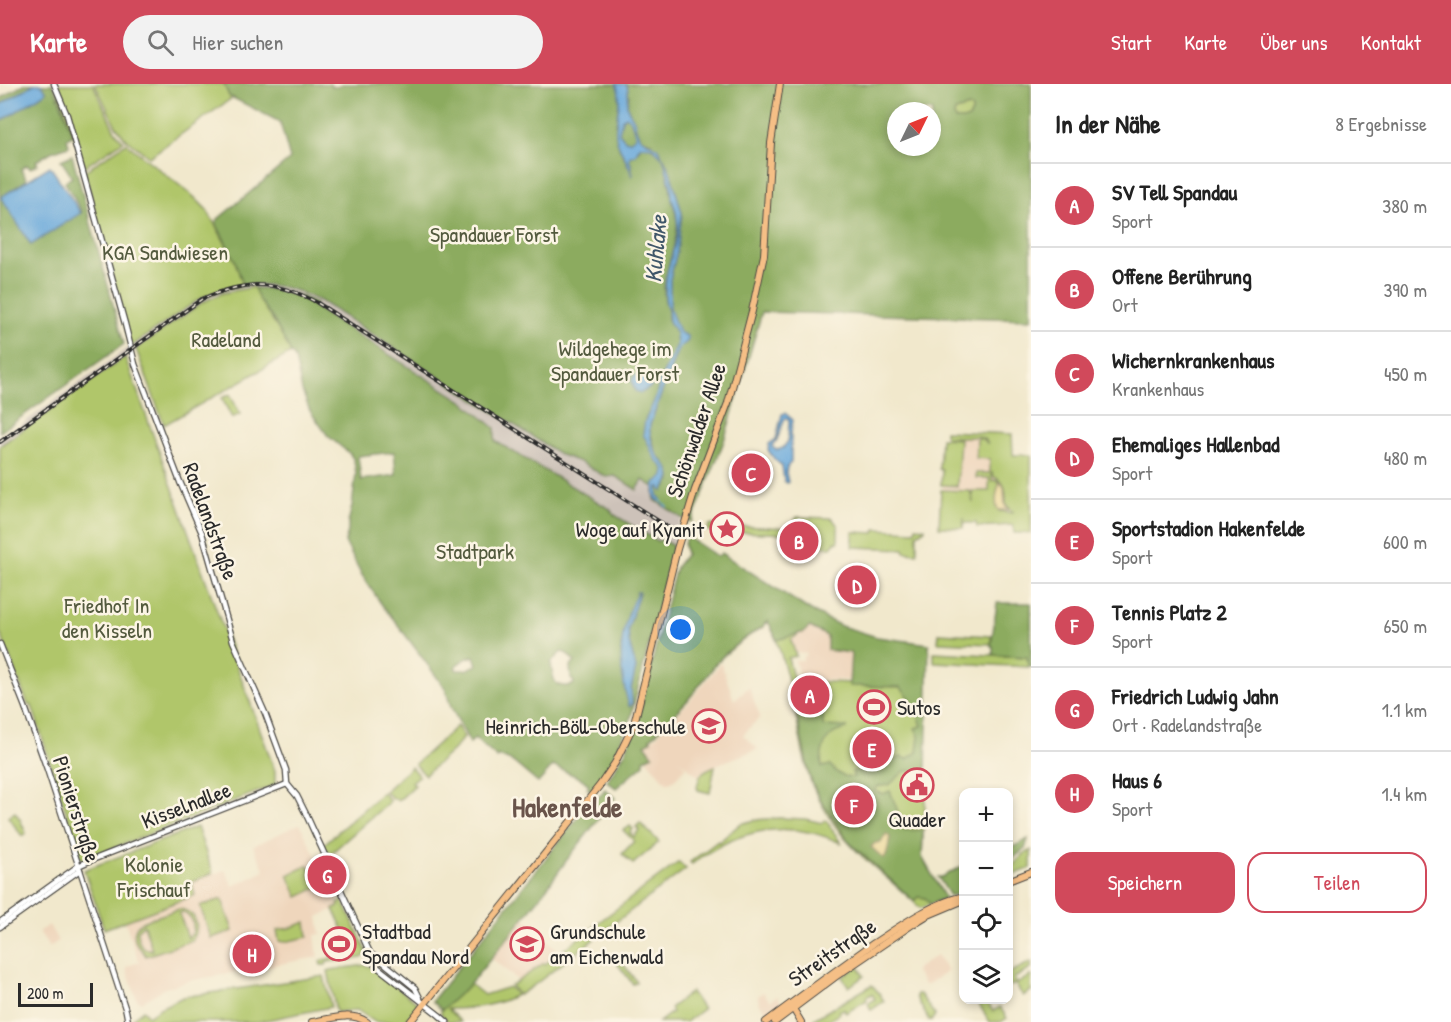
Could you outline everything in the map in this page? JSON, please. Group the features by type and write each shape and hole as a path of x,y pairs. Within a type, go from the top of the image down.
{"main road":[{"name":"Schönwalder Allee","path":"410,1022 423,1002 602,784 619,756 634,724 677,549 694,490 728,404 759,283 766,238 767,184 771,144 780,84"},
{"path":"1013,879 1031,872"},
{"name":"Streitstraße","path":"775,1022 835,970 921,916 950,900 959,899"},
{"path":"790,1007 799,1022"},
{"name":"Streitstraße","path":"766,1022 790,1007"},
{"path":"312,1022 348,1016 359,1017 367,1022"}],"street":[{"name":"Radelandstraße","path":"54,84 67,115 132,356 178,477 198,520 233,641 265,713 286,770 287,784 297,796 372,955 415,988 423,1002"},
{"name":"Pionierstraße","path":"0,644 47,769 128,1021"},
{"name":"Kisselnallee","path":"79,868 97,858 287,784"},
{"path":"0,922 79,868"},
{"path":"0,927 79,868"},
{"path":"423,1002 447,1022"}],"shaded area":[{"path":"255,284 278,286 319,300 561,455 615,476 636,490 643,480 654,487 655,500 682,518 673,546 663,540 657,541 613,514 610,509 494,440 314,307 316,304 267,288 239,289 203,302 0,446 0,440 201,298 217,291"},
{"path":"945,431 1012,434 1014,510 942,509"},
{"path":"810,627 851,652 849,680 800,679 795,660 803,660 803,657 807,655 794,652 791,640"},
{"name":"Heinrich-Böll-Oberschule","path":"721,663 734,700 749,687 760,717 743,735 758,749 705,769 698,776 677,758 686,767 672,782 666,782 647,760 653,755 644,745 655,737 689,702"},
{"path":"300,824 340,906 318,917 321,934 315,935 318,957 188,981 165,988 142,1002 137,1000 126,968 139,962 125,921 195,895 191,883 225,870 233,886 265,871 253,846"},
{"name":"Grundschule am Eichenwald","path":"524,917 559,951 519,981 491,958"},
{"path":"49,925 58,941 49,948 39,931"},
{"path":"937,955 948,971 925,986 915,970"},
{"path":"763,992 770,1001 777,996 783,1005 769,1016 759,1003 758,996"}],"green space":[{"path":"24,84 34,84 0,105 0,99"},
{"path":"42,84 53,84 72,135 67,138 69,146 51,152 36,161 38,164 30,168 27,165 21,169 27,180 1,197 31,245 82,212 65,182 72,177 61,160 72,155 124,344 0,432 0,122 45,93"},
{"path":"56,84 93,84 114,129 123,141 84,167"},
{"path":"95,84 224,84 232,98 149,157 125,138 116,126"},
{"name":"Spandauer Forst","path":"224,84 330,84 337,87 343,84 616,84 619,96 617,140 628,167 632,168 629,157 635,155 641,146 649,146 658,152 651,142 642,139 638,134 627,107 629,95 626,84 1031,84 1031,319 762,312 724,441 692,522 655,500 654,487 643,480 637,490 615,476 606,477 580,462 561,455 319,300 284,287 264,284 243,285 235,261 216,223 290,159 280,122 229,96","holes":["969,107 972,109 969,118 955,120 955,111","664,158 682,213 677,251 670,279 669,308 664,288 677,224","668,309 679,332 687,336 688,340 675,356 650,425 657,455 670,471 671,480 663,491 658,487 658,496 655,483 664,476 665,470 651,451 645,436 645,421 656,397 660,380 677,345 676,333 668,319"]},
{"path":"969,107 972,113 969,118 955,120 955,111"},
{"path":"626,116 631,121 636,137 629,141 619,133 622,119"},
{"name":"KGA Sandwiesen","path":"126,143 193,196 207,210 235,261 243,285 217,291 201,298 130,347 85,173"},
{"name":"Radeland","path":"254,287 291,353 164,425 136,349 203,302 223,293"},
{"name":"Stadtpark","path":"254,288 286,292 316,303 314,307 464,402 495,428 495,441 610,509 613,514 657,541 663,540 673,546 630,721 611,763 592,791 587,788 589,785 582,779 553,766 538,783 513,762 499,756 497,758 475,738 470,743 451,707 445,688 382,605 362,575 345,542 356,474 354,460 328,436 310,411 302,391 295,358","holes":["394,452 396,475 361,480 358,456","637,592 639,593 628,629 636,668 631,689 632,705 629,706 622,668 621,645","561,652 566,653 575,662 570,667 573,685 561,686 555,682 551,663","474,656 477,665 465,670 457,670 455,668"]},
{"name":"Friedhof In den Kisseln","path":"125,357 275,771 275,785 83,860 32,706 28,705 0,632 0,446"},
{"path":"230,394 240,414 232,418 222,398"},
{"path":"945,431 1012,434 1013,455 1031,455 1031,533 1014,533 1013,525 977,527 976,523 964,523 964,518 963,528 939,527 941,490 970,491 973,503 972,491 989,491 989,478 976,478 976,473 990,473 990,459 976,458 977,438 988,444 986,441 982,438 978,437 945,437","holes":["993,473 994,477 1004,485 1006,504 1013,513 999,511 997,497 1000,482 992,481"]},
{"path":"941,438 960,439 957,486 941,485 942,470 939,469"},
{"path":"797,517 832,518 838,526 838,542 831,547 795,545 793,531"},
{"path":"709,525 790,528 790,534 709,531"},
{"path":"916,527 925,528 917,534 917,553 905,552 904,549 853,547 853,532 875,533 876,529 915,531"},
{"path":"686,536 718,557 721,553 811,611 841,626 877,637 929,644 926,774 920,771 905,771 889,785 876,787 875,791 883,794 890,791 905,830 923,830 922,857 945,898 930,904 925,898 919,897 914,901 849,842 818,796 810,777 790,684 823,685 823,726 847,727 847,729 835,733 827,741 821,758 822,767 830,765 844,776 854,777 852,772 902,757 907,759 917,752 919,736 915,728 922,726 914,705 900,687 849,686 851,653 827,650 827,636 810,627 802,633 777,640 768,621 736,645 712,667 687,701 650,739 651,741 645,744 653,755 644,759 644,764 616,788 607,781 626,751 638,718 676,567 686,554 684,545","holes":["856,793 864,811 851,817 843,799"]},
{"path":"684,545 802,633 791,640 796,656 788,658 793,678 802,681 905,685 926,726 926,787 922,857 945,898 920,908 857,851 828,815 810,778 793,700 779,648 769,622 718,661 687,701 652,737 682,571 676,567 686,554"},
{"path":"997,603 1031,603 1031,667 1028,667 1027,657 993,655 991,646"},
{"path":"939,633 991,636 991,644 938,642"},
{"path":"934,652 1028,657 1028,667 934,662"},
{"path":"457,726 464,737 425,775 415,764"},
{"path":"715,766 710,793 698,790 698,782 702,773"},
{"path":"411,767 419,776 412,782 415,785 398,801 393,799 385,791"},
{"path":"605,789 615,798 511,934 470,984 442,1010 432,1001 585,809 587,811"},
{"path":"383,792 390,801 328,856 323,845"},
{"path":"15,812 26,833 22,836 8,817"},
{"path":"779,818 806,819 822,823 826,820 841,843 802,831 782,829 764,831 727,842 692,864 690,862 740,824"},
{"path":"640,823 659,842 633,864 622,854 634,841 623,830 630,826 633,829 630,833 634,837 639,830 636,827"},
{"name":"Kolonie Frischauf","path":"197,827 213,873 191,882 195,895 104,929 84,870"},
{"path":"1028,839 1025,849 1013,858 1013,847"},
{"path":"1031,850 1031,868 1013,875 1013,865"},
{"path":"679,862 686,869 600,934 595,925"},
{"path":"308,865 315,884 319,887 298,897 288,875"},
{"path":"959,868 959,894 950,896 938,877"},
{"path":"222,899 233,931 211,938 200,906"},
{"path":"343,901 366,954 362,958 327,962 326,965 321,965 320,961 331,958 331,953 350,943 333,909"},
{"path":"179,909 189,912 195,919 196,929 193,940 146,956 135,940 136,928 144,921","holes":["179,913 188,915 193,923 192,934 188,938","144,925 152,950 143,948 139,941 138,930"]},
{"path":"306,922 308,937 279,941 277,930"},
{"path":"592,928 598,936 533,986 519,995 511,986 545,964"},
{"path":"615,955 636,983 633,984 612,957"},
{"path":"1031,962 1031,969 1014,978 1017,984 1031,975 1031,991 1023,996 1015,984 1013,985 1013,971"},
{"path":"365,965 372,967 417,1003 418,1006 404,1022 375,1022 357,1010 336,1012 328,971"},
{"path":"858,966 864,976 849,987 842,977"},
{"path":"324,976 331,1007 257,1022 143,1022 142,1020 132,1022 133,1018 143,1010 148,1016 183,997"},
{"path":"470,984 484,995 509,987 517,995 483,1006 448,1009 461,1022 449,1022 441,1014 441,1010"},
{"path":"872,985 884,1001 871,1010 868,1003 875,999 872,994 866,997 867,1000 846,1013 844,1009 827,1022 825,1020 813,1022 814,1019"},
{"path":"691,992 703,1009 686,1022 659,1022 672,1012 670,1008"},
{"path":"917,994 920,994 935,1015 932,1020 929,1020 917,999"},
{"path":"979,1004 988,1004 993,1011 1000,1007 1007,1018 1001,1022 990,1022"}],"sand":[{"path":"1000,482 1004,487 1005,505 1008,510 998,510 997,507 996,496"},
{"path":"886,834 890,837 888,852 884,859 871,847 881,842"}],"water":[{"path":"34,84 42,84 45,93 0,122 0,105"},
{"name":"Kuhlake","path":"616,84 626,84 627,107 636,130 641,138 657,148 662,157 652,147 641,146 636,154 629,157 632,176 616,136 618,90","holes":["626,116 631,121 636,136 629,141 619,133 622,119"]},
{"name":"Kuhlake","path":"663,157 670,171 682,213 677,251 670,279 670,308 667,308 665,298 666,277 678,226"},
{"path":"50,166 81,213 31,245 1,197"},
{"name":"Kuhlake","path":"668,309 670,309 679,332 688,338 675,356 650,425 655,450 668,468 671,477 663,491 660,486 658,487 660,501 654,494 655,483 664,476 665,470 655,458 643,435 645,421 656,397 660,380 677,345 676,333 669,321"},
{"path":"637,375 646,377 652,383 651,387 641,393 635,391 632,382 633,377"},
{"path":"785,413 793,420 791,462 787,467 787,483 784,481 782,466 768,450 769,444 776,439 782,414","holes":["787,418 789,420 788,441 783,448 777,450 772,446"]},
{"path":"637,592 639,592 628,629 636,668 631,689 632,705 629,706 621,662 621,648 626,621"}],"waterway":[{"name":"Kuhlake","path":"659,499 667,507"}],"railway":[{"path":"0,442 202,299 245,286 273,286 316,302 674,531"}],"place":[{"name":"Wichernkrankenhaus","path":"751,473"},
{"name":"Woge auf Kyanit","path":"727,529"},
{"name":"Offene Berührung","path":"799,541"},
{"name":"Ehemaliges Hallenbad","path":"857,585"},
{"name":"SV Tell Spandau","path":"810,695"},
{"name":"Sutos","path":"874,707"},
{"name":"Heinrich-Böll-Oberschule","path":"709,726"},
{"name":"Sportstadion Hakenfelde","path":"872,749"},
{"name":"Quader","path":"917,785"},
{"name":"Tennis Platz 2","path":"854,805"},
{"name":"Friedrich Ludwig Jahn","path":"327,875"},
{"name":"Stadtbad Spandau Nord","path":"339,944"},
{"name":"Grundschule am Eichenwald","path":"527,944"},
{"name":"Haus 6","path":"252,954"}],"district":[{"name":"Hakenfelde","path":"567,807"}],"park label":[{"name":"Wildgehege im Spandauer Forst","path":"615,360"}]}
